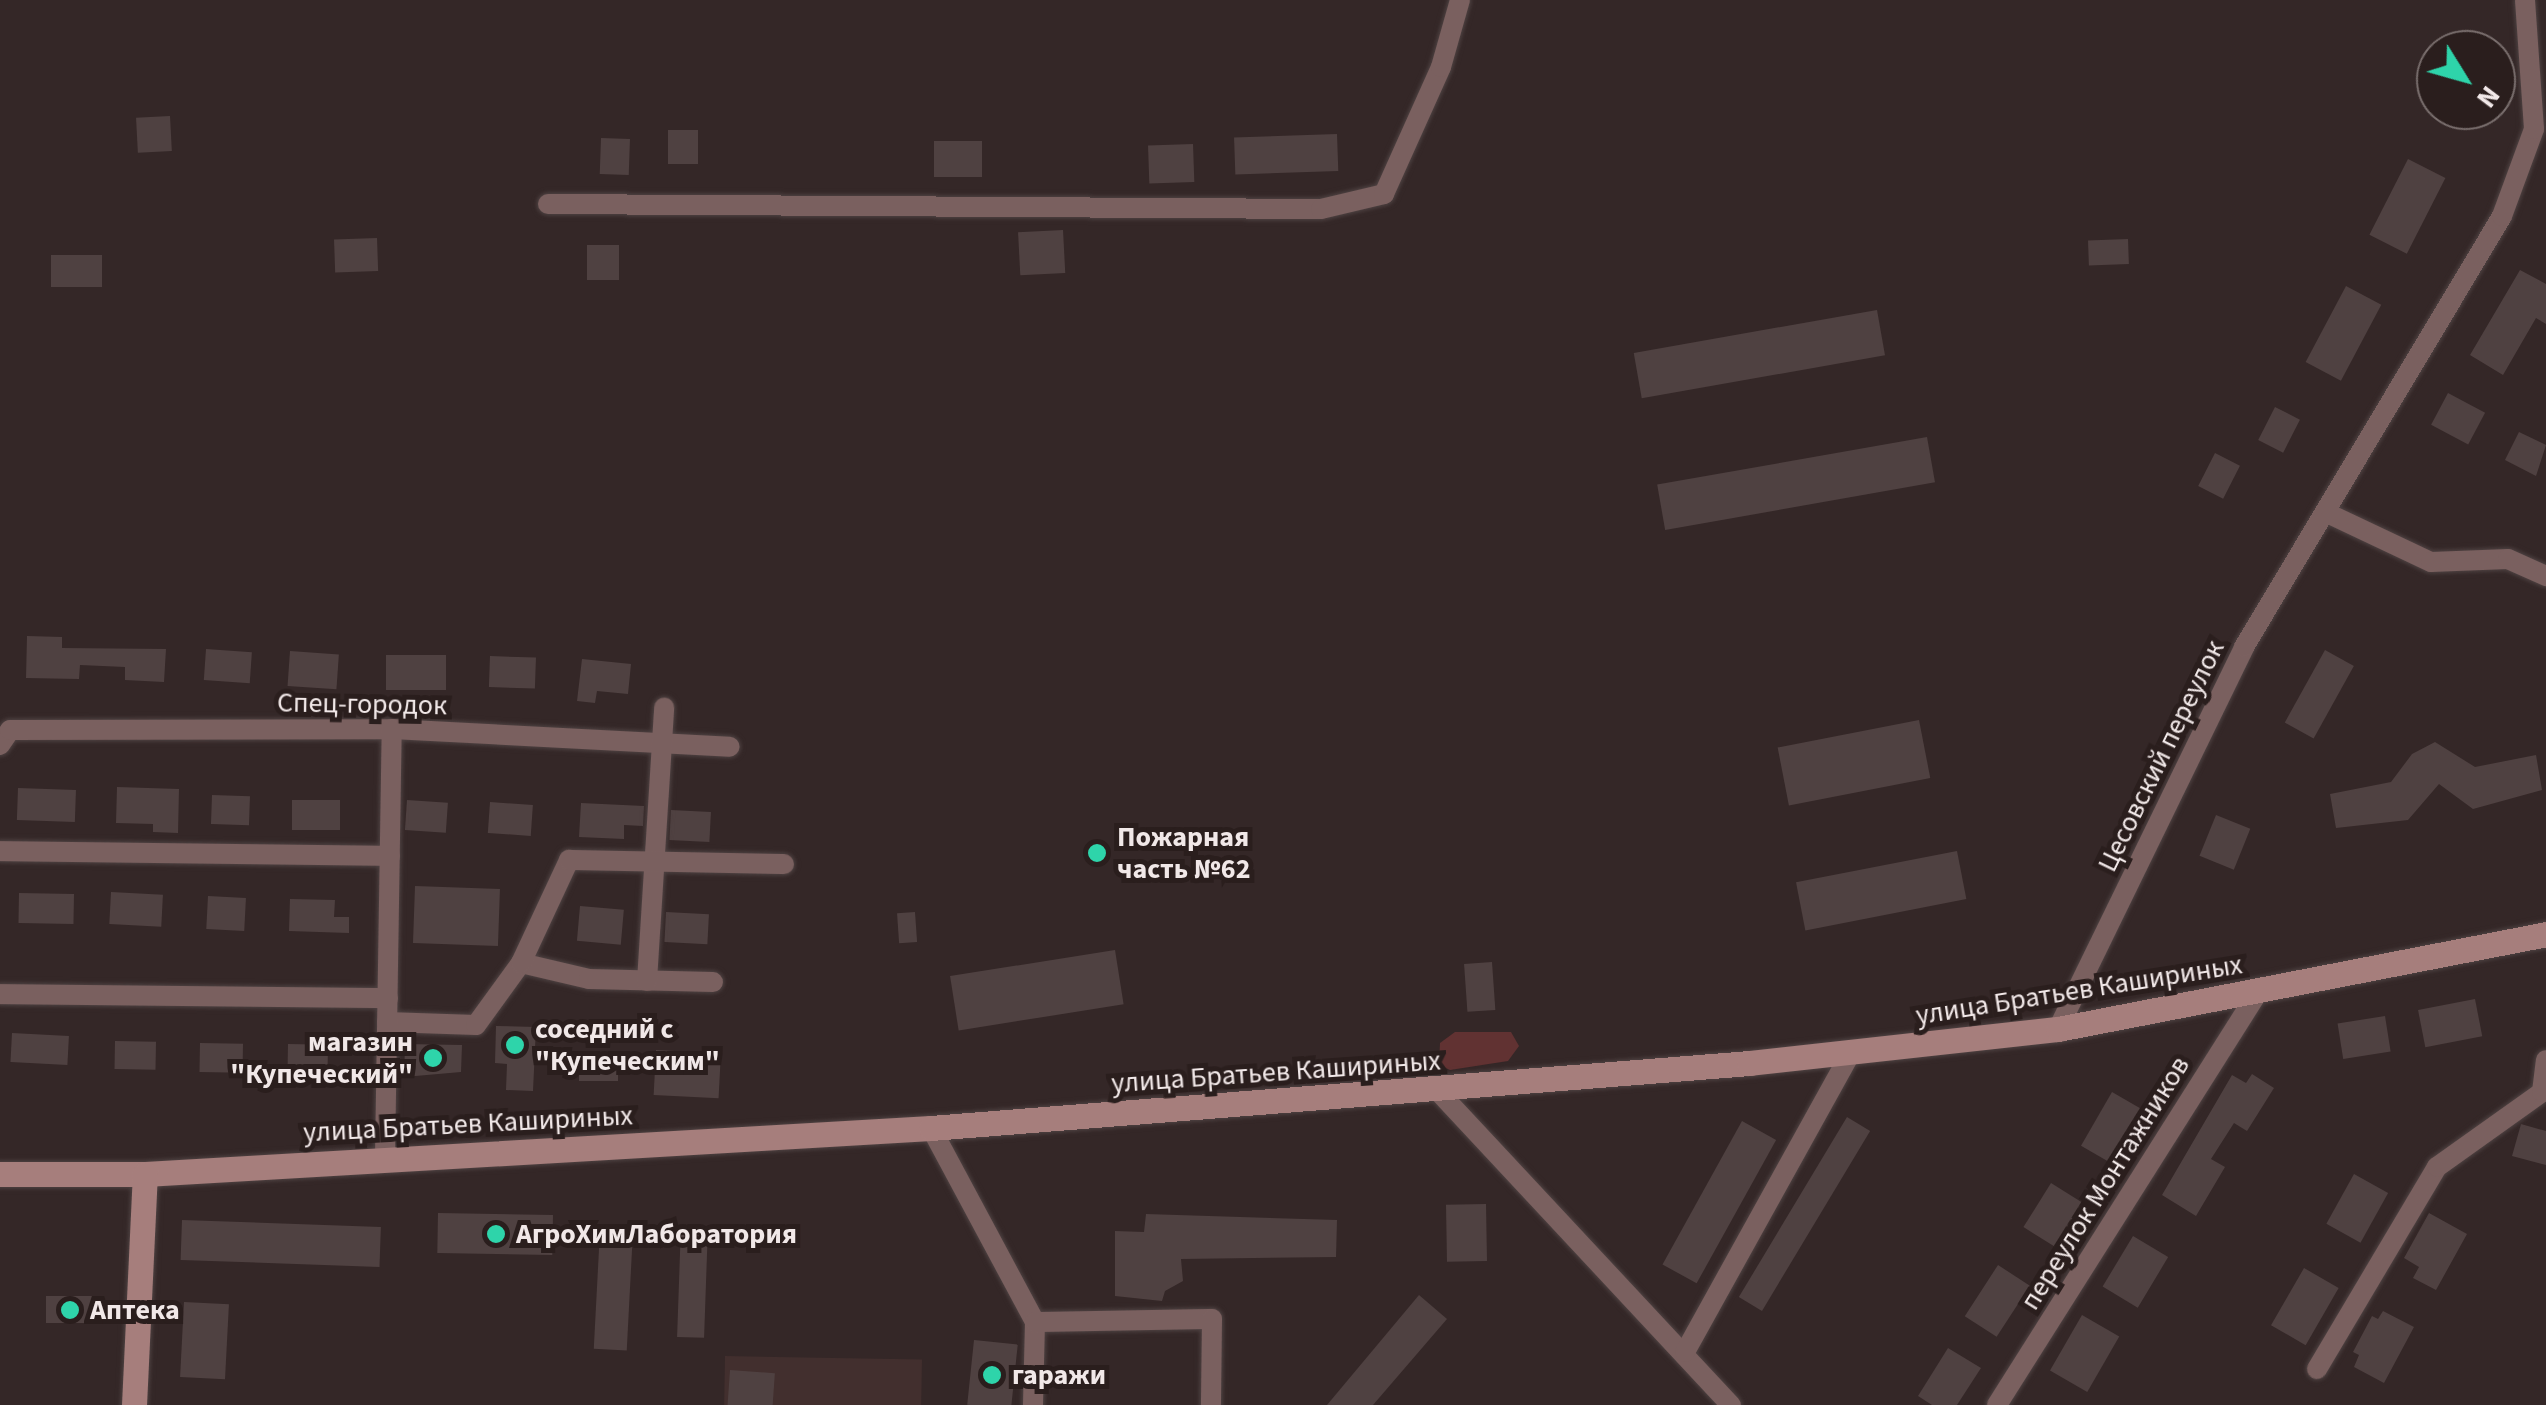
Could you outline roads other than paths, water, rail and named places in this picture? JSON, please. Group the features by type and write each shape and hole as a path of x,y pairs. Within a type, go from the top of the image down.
{"main road":[{"name":"улица Братьев Кашириных","path":"0,1174 145,1174 931,1128 1437,1090 1852,1053 2058,1030 2546,934"},
{"path":"134,1405 145,1174"}],"street":[{"path":"548,204 1321,209 1384,194 1440,68 1460,0"},
{"name":"Цесовский переулок","path":"2058,1030 2244,647 2502,216 2534,129 2538,53 2525,0"},
{"path":"2325,512 2431,562 2508,559 2546,576"},
{"path":"646,981 664,708"},
{"path":"385,1157 392,729"},
{"name":"Спец-городок","path":"0,744 10,730 392,729 730,746"},
{"path":"0,851 390,856"},
{"path":"387,1022 476,1025 522,963 568,860 784,864"},
{"path":"522,963 589,980 714,982"},
{"name":"переулок Монтажников","path":"1996,1405 2259,991"},
{"path":"0,994 388,998"},
{"path":"1685,1352 1852,1053"},
{"path":"2317,1369 2437,1168 2542,1092 2546,1060"},
{"path":"1437,1090 1685,1352 1730,1405"},
{"path":"931,1128 1035,1322 1033,1405"},
{"path":"1035,1322 1212,1319 1211,1405"}],"place":[{"name":"Пожарная часть №62","path":"1097,853"},
{"name":"соседний с \"Купеческим\"","path":"515,1045"},
{"name":"магазин \"Купеческий\"","path":"433,1058"},
{"name":"АгроХимЛаборатория","path":"496,1234"},
{"name":"Аптека","path":"70,1310"},
{"name":"гаражи","path":"992,1375"}]}
